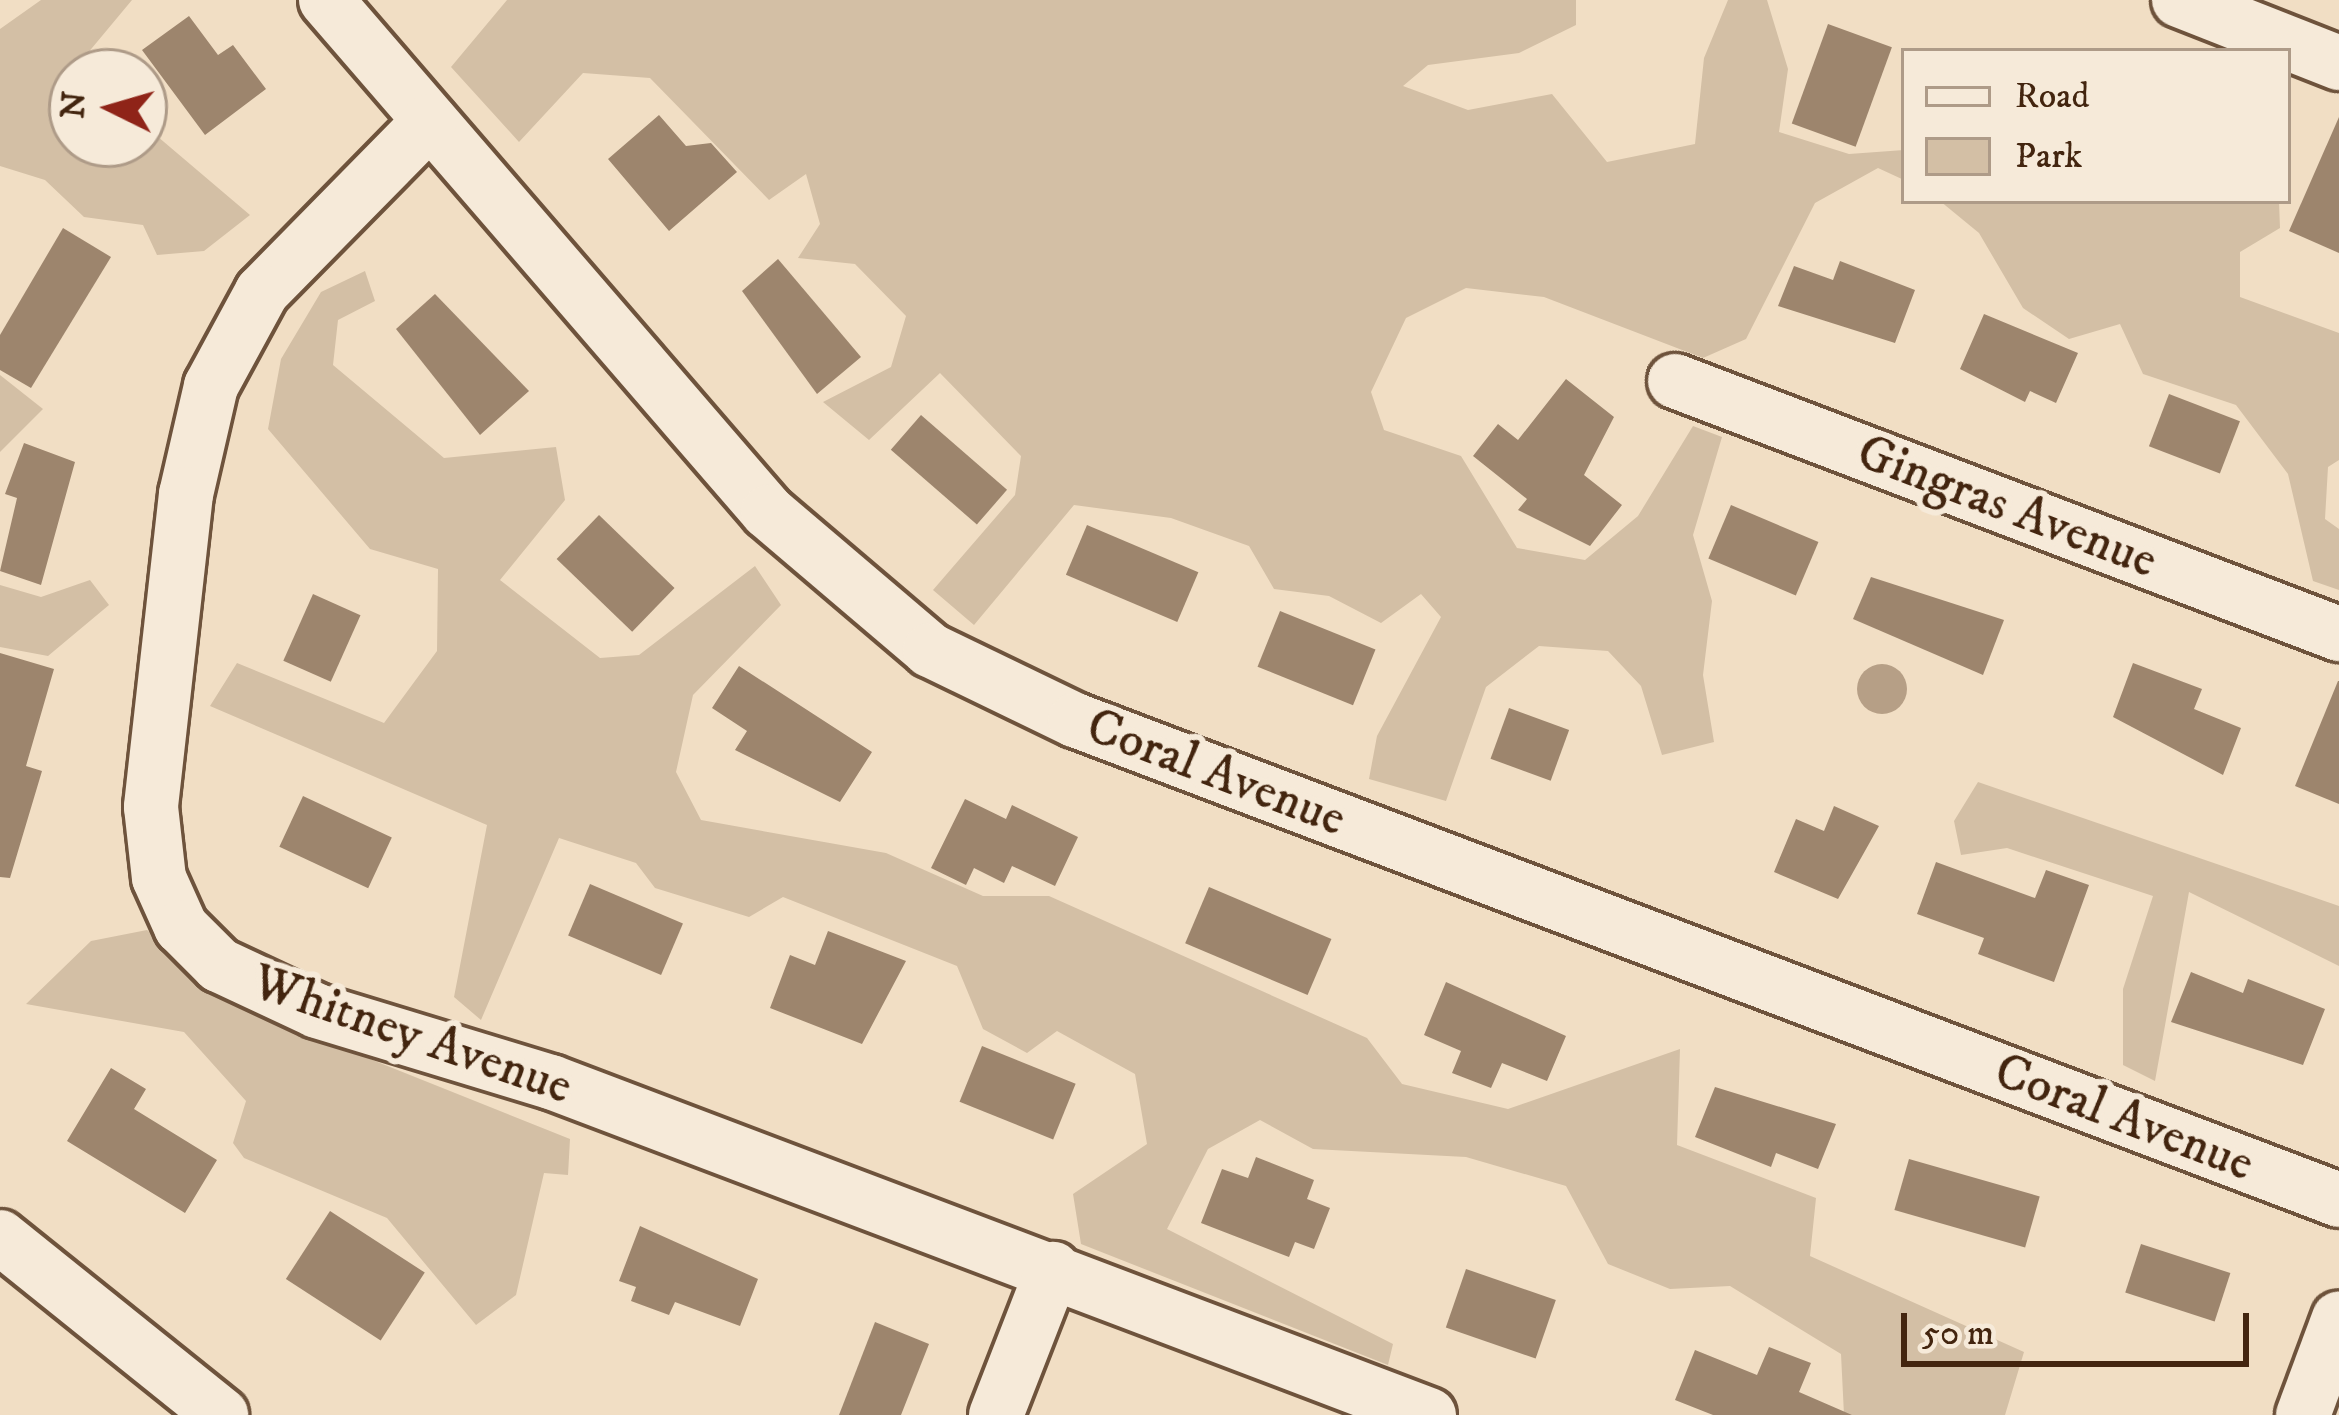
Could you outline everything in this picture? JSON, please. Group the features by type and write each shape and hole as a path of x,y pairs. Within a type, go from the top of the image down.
{"street":[{"name":"Coral Avenue","path":"326,0 768,512 930,650 1075,720 2339,1200"},
{"path":"2179,0 2339,63"},
{"name":"Whitney Avenue","path":"430,121 262,292 211,386 186,494 151,807 159,878 181,927 219,965 317,1012 550,1082 1429,1415"},
{"name":"Gingras Avenue","path":"1675,381 2339,634"},
{"path":"0,1238 221,1415"},
{"path":"996,1415 1053,1269"},
{"path":"2303,1415 2339,1318"}],"green space":[{"path":"41,0 132,0 92,48 48,48 48,168 168,168 168,145 250,215 204,251 157,255 143,225 84,217 45,180 0,166 0,29"},
{"path":"507,0 1576,0 1576,25 1519,53 1428,65 1403,86 1468,110 1552,94 1607,162 1695,144 1704,58 1728,0 1767,0 1788,69 1779,132 1849,154 1901,150 1901,179 1878,168 1815,203 1746,339 1703,358 1544,297 1466,288 1406,318 1371,392 1384,430 1461,456 1517,548 1585,560 1638,516 1693,426 1722,437 1693,535 1712,601 1703,675 1714,742 1662,755 1641,686 1608,651 1539,646 1486,687 1446,801 1369,779 1377,736 1441,617 1421,594 1381,623 1329,596 1274,589 1249,546 1171,518 1074,505 974,625 933,590 1015,495 1021,456 940,373 869,440 823,402 891,367 906,316 855,264 798,258 820,224 806,174 769,200 650,78 583,73 519,142 451,67"},
{"path":"1944,204 2279,204 2280,228 2240,252 2240,297 2339,333 2339,460 2328,467 2325,519 2339,529 2339,590 2313,581 2288,474 2236,405 2143,374 2120,324 2069,339 2023,308 1979,233"},
{"path":"365,271 375,301 338,320 333,365 444,458 556,447 565,500 500,580 600,658 639,655 755,566 781,605 693,695 676,772 701,820 886,853 983,896 1049,896 1367,1038 1402,1084 1508,1109 1680,1049 1677,1145 1816,1198 1810,1256 2024,1352 2005,1415 1844,1415 1841,1354 1730,1286 1670,1289 1608,1264 1566,1186 1466,1157 1313,1149 1260,1120 1208,1149 1167,1229 1393,1344 1388,1365 1081,1244 1073,1194 1147,1144 1135,1074 1057,1031 1027,1053 983,1029 957,966 783,897 749,917 655,888 636,863 559,838 481,1020 454,997 487,825 210,706 237,663 384,723 437,651 438,569 370,549 268,429 281,359 321,292"},
{"path":"0,375 43,409 0,452"},
{"path":"90,580 109,605 48,656 0,647 0,585 41,597"},
{"path":"1978,782 2339,906 2339,966 2189,892 2155,1081 2123,1065 2123,989 2153,896 2007,848 1961,855 1954,821"},
{"path":"147,930 235,1005 570,1139 568,1175 544,1173 516,1295 476,1325 387,1218 244,1158 233,1143 246,1101 184,1032 26,1004 91,941"}],"shaded area":[{"path":"1882,664 1900,671 1907,689 1900,707 1882,714 1864,707 1857,689 1864,671"}],"building":[{"path":"189,16 218,55 233,45 266,89 205,135 168,85 168,48 145,48"},
{"path":"1828,24 1892,47 1856,147 1792,124"},
{"path":"659,115 686,146 711,143 737,172 669,231 608,159"},
{"path":"2339,117 2339,253 2289,231"},
{"path":"63,228 111,257 31,388 0,370 0,335"},
{"path":"778,259 861,357 817,394 742,291"},
{"path":"1840,261 1915,290 1895,343 1778,306 1794,266 1833,280"},
{"path":"435,294 529,391 480,435 396,329"},
{"path":"1984,314 2078,353 2056,403 2030,391 2025,402 1960,369"},
{"path":"1566,379 1614,417 1584,475 1622,505 1590,546 1518,510 1527,499 1473,456 1498,424 1518,440"},
{"path":"2169,394 2240,421 2220,474 2149,446"},
{"path":"921,415 1007,490 977,525 891,450"},
{"path":"24,443 75,462 41,585 0,571 17,498 5,494"},
{"path":"1731,505 1818,542 1796,596 1708,558"},
{"path":"599,515 675,588 632,632 557,559"},
{"path":"1087,525 1198,572 1177,622 1066,575"},
{"path":"1871,577 2004,620 1983,675 1853,619"},
{"path":"313,594 361,615 331,682 283,661"},
{"path":"1280,611 1375,650 1353,705 1258,667"},
{"path":"0,653 54,669 26,766 42,771 10,878 0,877"},
{"path":"2133,663 2202,689 2194,709 2241,728 2223,775 2113,717"},
{"path":"739,666 872,752 840,802 735,750 747,731 712,708"},
{"path":"2339,681 2339,804 2295,786"},
{"path":"1509,708 1569,730 1551,781 1491,759"},
{"path":"303,796 392,837 368,888 279,847"},
{"path":"965,799 1006,819 1012,805 1078,837 1055,886 1012,866 1004,883 974,868 966,885 931,868"},
{"path":"1834,806 1879,826 1838,899 1774,872 1796,819 1824,831"},
{"path":"1936,862 2035,898 2046,870 2089,885 2054,982 1978,954 1984,938 1917,914"},
{"path":"590,884 683,923 661,975 568,936"},
{"path":"1209,887 1331,939 1308,995 1185,943"},
{"path":"828,931 906,961 862,1044 770,1008 790,955 815,965"},
{"path":"2191,972 2243,993 2248,979 2325,1009 2303,1065 2171,1022"},
{"path":"1446,982 1566,1036 1547,1081 1502,1063 1491,1088 1452,1073 1461,1051 1424,1035"},
{"path":"982,1046 1076,1084 1053,1139 960,1102"},
{"path":"111,1068 146,1089 134,1109 217,1160 185,1213 67,1141"},
{"path":"1715,1087 1836,1124 1818,1169 1776,1153 1771,1167 1695,1137"},
{"path":"1256,1157 1314,1180 1307,1199 1330,1208 1314,1249 1295,1242 1289,1257 1201,1223 1222,1169 1248,1178"},
{"path":"1909,1159 2040,1196 2025,1247 1894,1210"},
{"path":"330,1211 425,1273 381,1340 286,1279"},
{"path":"640,1226 758,1279 740,1326 675,1302 669,1315 631,1301 636,1287 619,1281"},
{"path":"2141,1244 2230,1273 2215,1322 2125,1293"},
{"path":"1466,1269 1556,1300 1536,1359 1446,1328"},
{"path":"875,1322 929,1344 901,1415 839,1415"},
{"path":"1769,1347 1811,1363 1799,1392 1852,1415 1713,1415 1675,1400 1695,1350 1757,1375"}]}
